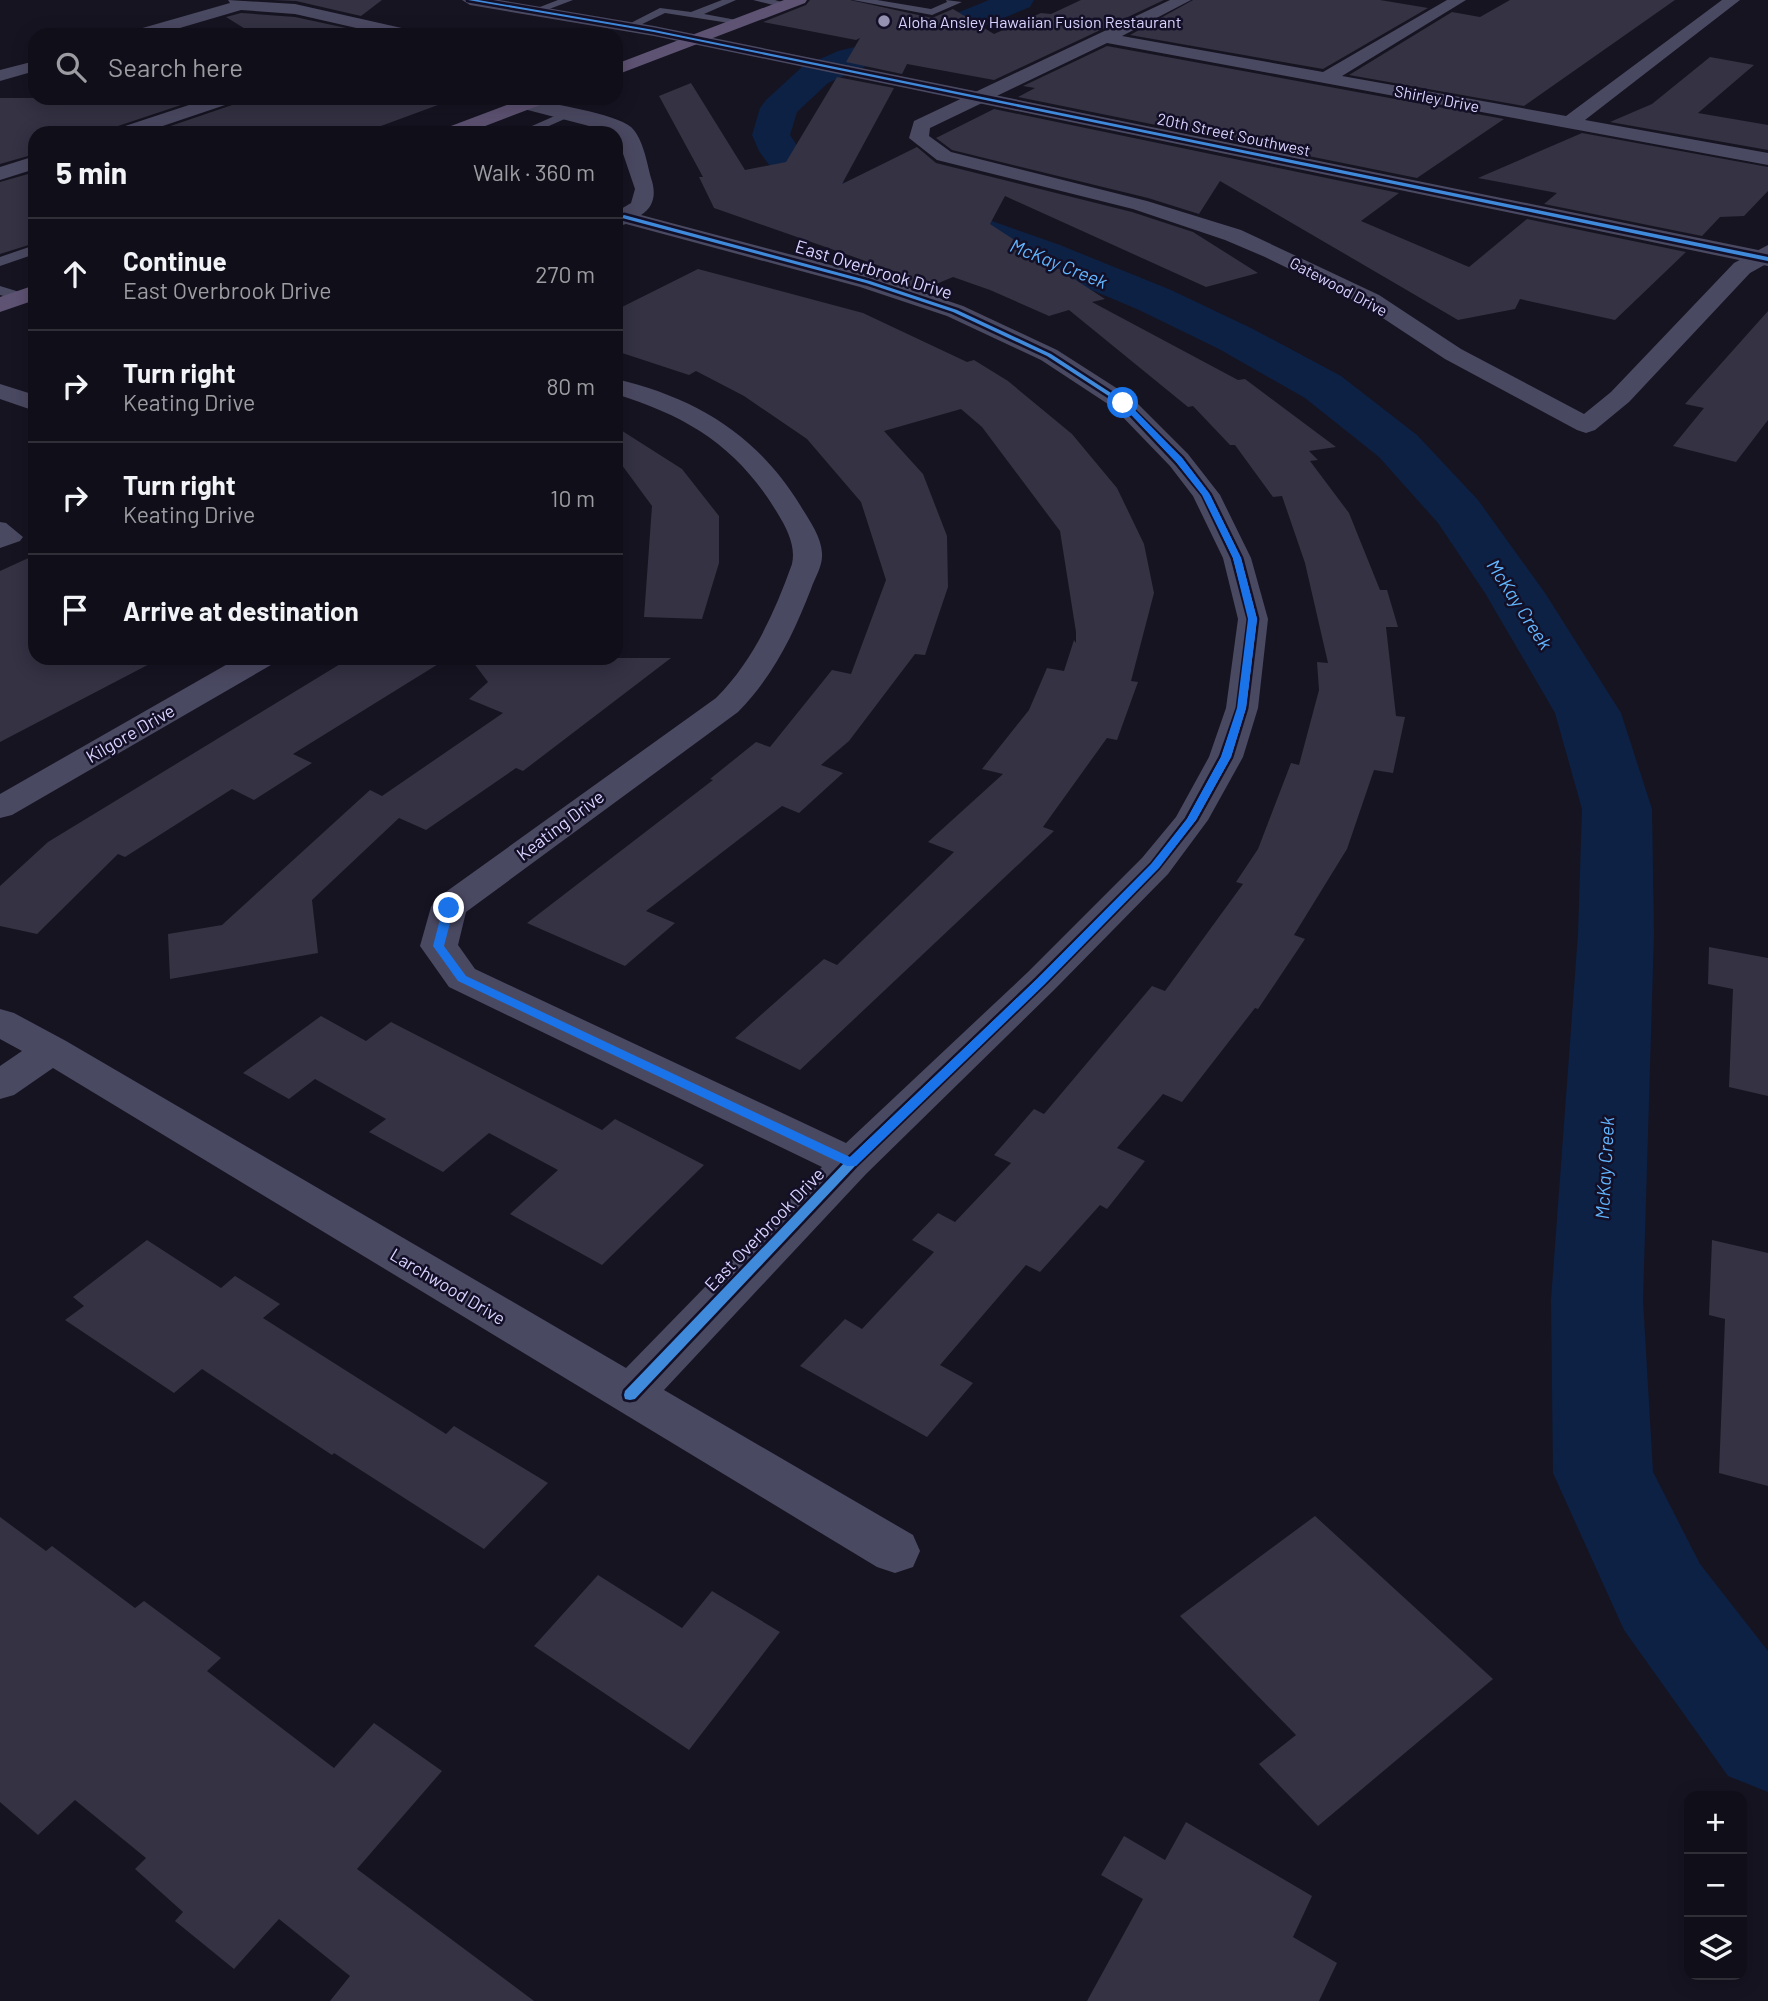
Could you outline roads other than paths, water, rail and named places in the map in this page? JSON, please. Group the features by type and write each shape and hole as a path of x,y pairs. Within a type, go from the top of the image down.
{"main road":[{"path":"623,67 792,3"},
{"path":"468,126 524,105"}],"street":[{"name":"20th Street Southwest","path":"470,0 695,40 1766,256"},
{"path":"980,99 1183,0"},
{"path":"1326,78 1458,0"},
{"path":"1569,123 1732,0"},
{"path":"159,28 238,2 295,9 378,28"},
{"name":"Shirley Drive","path":"1105,38 1768,159"},
{"path":"0,76 28,67"},
{"name":"Gatewood Drive","path":"980,99 951,109 921,125 919,138 944,156 1140,205 1273,252 1371,300 1453,354 1586,425 1620,397 1742,268 1766,256"},
{"path":"144,126 207,105"},
{"name":"East Overbrook Drive","path":"545,105 613,126"},
{"name":"East Overbrook Drive","path":"623,131 630,141 645,189 641,206 623,217"},
{"path":"0,174 28,164"},
{"name":"East Overbrook Drive","path":"623,220 868,282 944,307 1049,355 1133,412 1179,460 1206,495 1237,558 1253,619 1242,708 1226,757 1191,820 1155,866 1069,953 851,1163 630,1395"},
{"name":"Keating Drive","path":"623,389 688,412 721,431 746,450 776,484 799,527 808,558 770,654 751,682 727,705 449,908 439,946 462,978 851,1163"},
{"path":"0,391 28,401"},
{"name":"Kilgore Drive","path":"0,808 248,665"},
{"name":"Larchwood Drive","path":"0,1023 52,1050 895,1551"},
{"path":"0,1085 52,1050"}],"lane":[{"path":"532,12 568,0"},
{"path":"694,14 732,0"},
{"path":"758,0 792,3"},
{"path":"858,0 932,12 957,2 951,0"},
{"path":"628,27 660,10 738,23"},
{"path":"540,126 570,114"},
{"path":"0,262 28,252"},
{"path":"0,527 14,537 0,543"}],"waterway":[{"name":"McKay Creek","path":"1018,0 912,44 851,59 815,75 779,108 771,135 797,175 827,191 974,229 1044,254 1155,300 1236,339 1323,387 1398,446 1458,512 1515,593 1588,713 1617,809 1616,934 1597,1300 1603,1473 1662,1597 1768,1739"}],"place":[{"name":"Aloha Ansley Hawaiian Fusion Restaurant","path":"884,21"}]}
